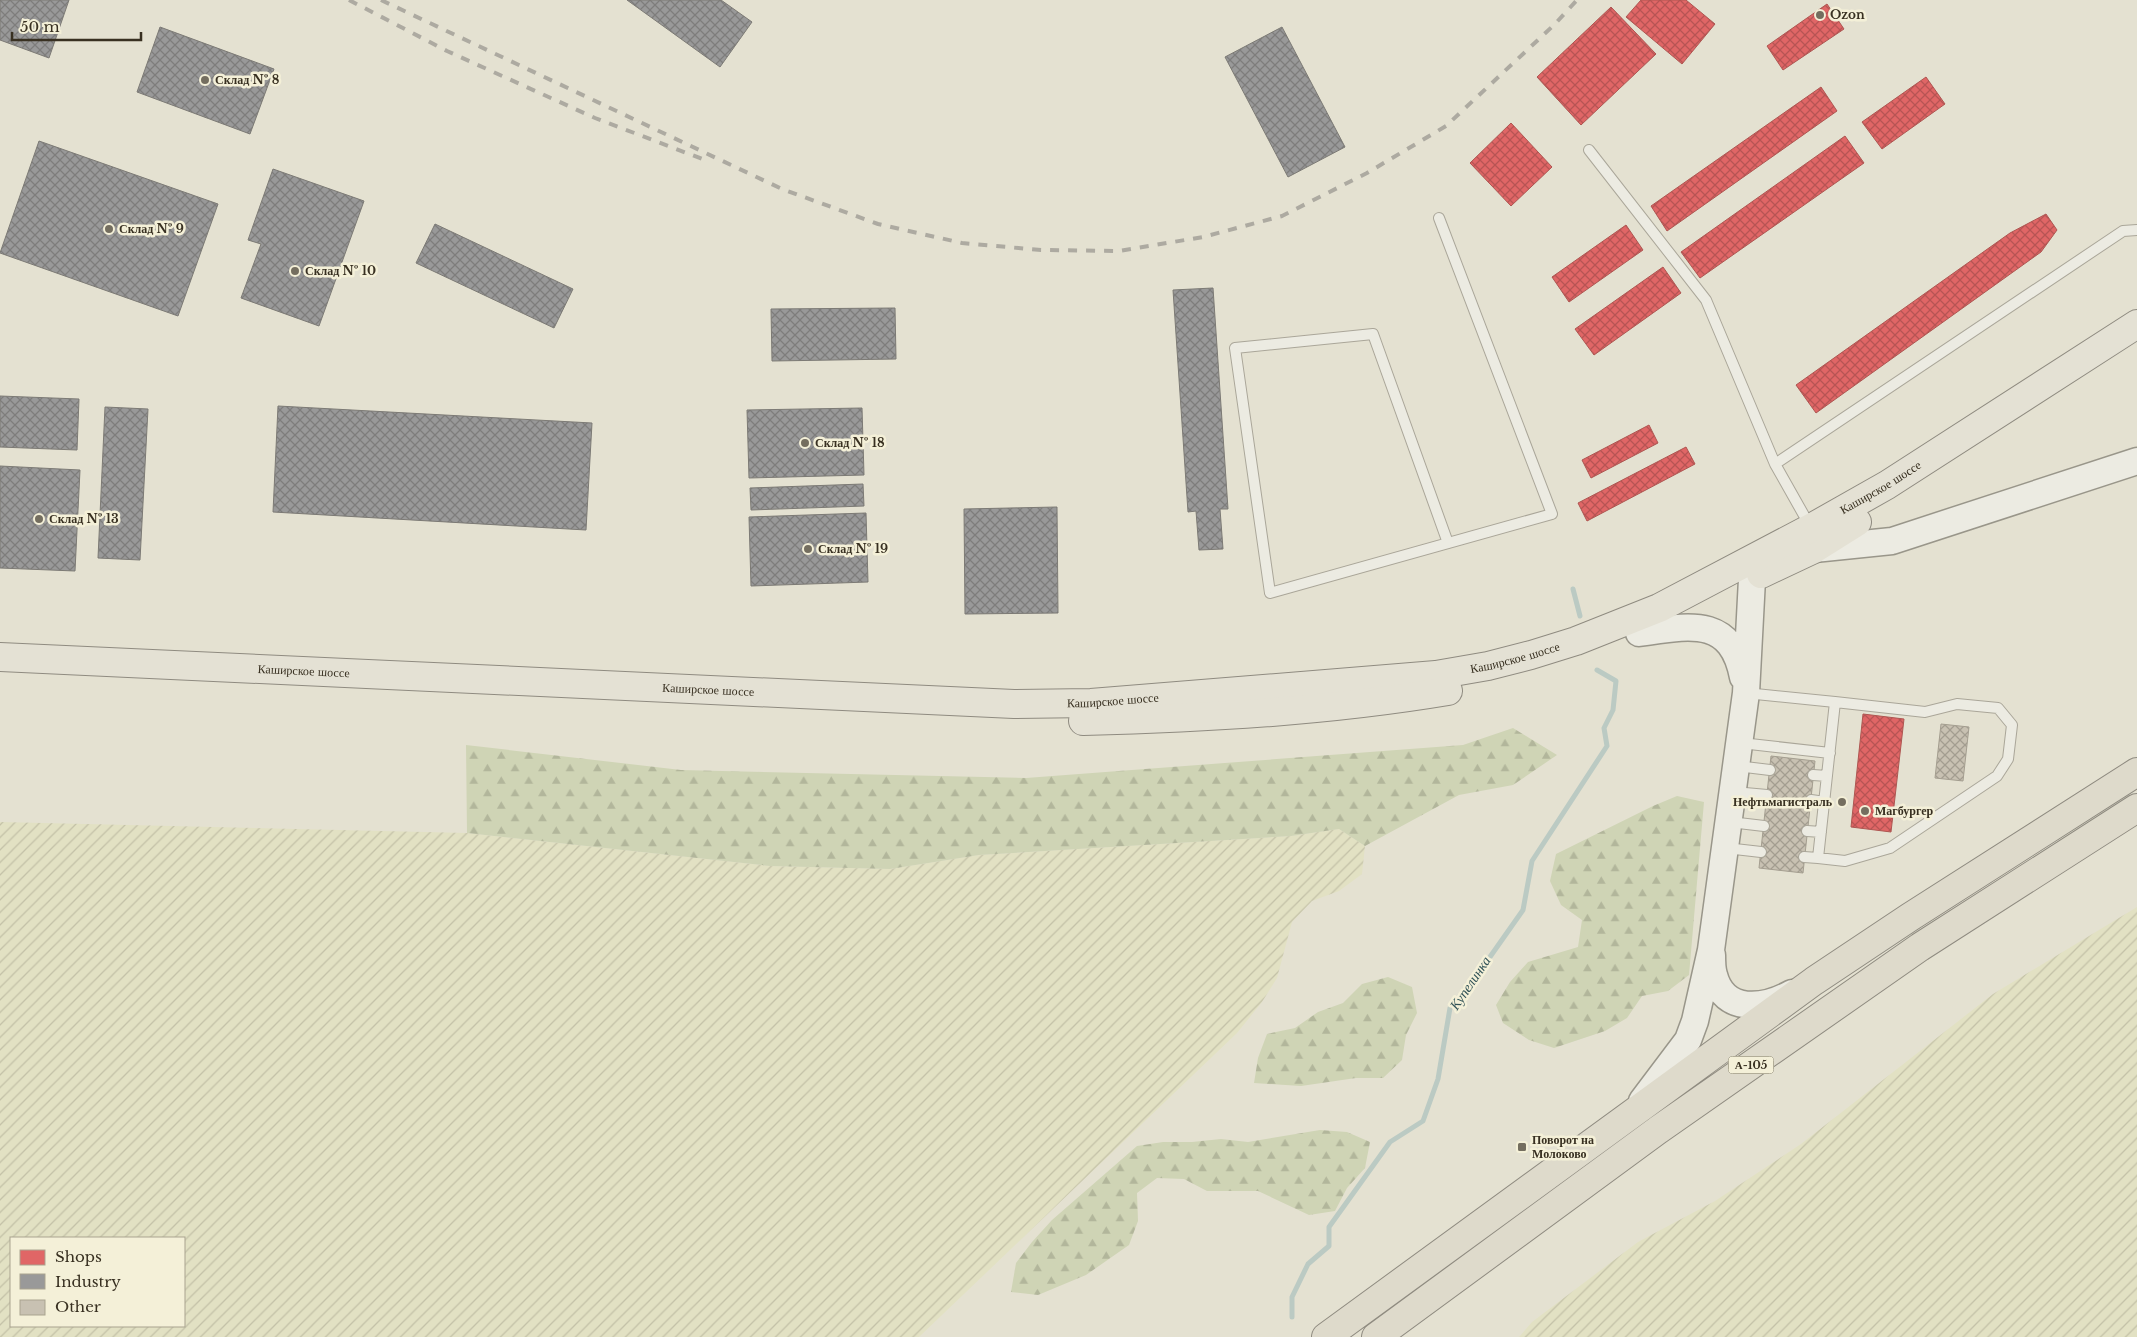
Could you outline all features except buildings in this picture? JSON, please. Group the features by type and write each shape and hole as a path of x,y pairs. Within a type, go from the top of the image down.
{"highway":[{"name":"А-105","path":"1326,1337 1814,981 1910,917 2137,772"},
{"name":"А-105","path":"1376,1337 1658,1130 1887,970 2137,808"}],"main road":[{"name":"Каширское шоссе","path":"0,657 1014,704 1091,704 1436,674 1496,664 1576,641 1659,608 1813,539 1887,485 2137,324"},
{"name":"Каширское шоссе","path":"0,674 1018,722 1165,719 1331,706 1445,691 1546,668 1639,632 1752,579 1813,539 2137,344"},
{"path":"1813,539 1892,541 2137,461"},
{"path":"1635,1110 1688,1040 1695,1020 1711,950 1746,693 1752,579"},
{"path":"1639,632 1680,627 1707,628 1721,636 1733,650 1741,668 1746,693"},
{"path":"1711,950 1714,976 1724,995 1735,1003 1755,1005 1777,1001 1814,981"}],"lane":[{"path":"1589,150 1706,300 1775,464 1813,539"},
{"path":"1438,218 1552,514 1270,593 1235,348 1373,334 1448,543"},
{"path":"1775,464 2123,231 2137,230"},
{"path":"1746,693 1925,712 1956,704 1998,708 2012,725 2008,759 1997,776 1890,848 1845,861 1804,857"},
{"path":"1818,858 1835,702"},
{"path":"1736,767 1830,753"},
{"path":"1736,767 1770,770"},
{"path":"1736,767 1767,795"},
{"path":"1813,775 1828,776"},
{"path":"1811,800 1824,802"},
{"path":"1729,822 1764,826"},
{"path":"1807,830 1821,832"},
{"path":"1725,848 1761,852"}],"green space":[{"path":"1513,728 1557,755 1513,785 1459,795 1365,846 1339,829 1291,836 979,855 890,869 770,866 467,833 466,745 681,770 1026,778 1463,745"},
{"path":"1677,796 1704,802 1689,975 1668,991 1642,996 1627,1018 1605,1031 1554,1048 1529,1040 1503,1023 1496,1005 1510,982 1528,962 1578,947 1582,920 1561,905 1550,881 1556,854"},
{"path":"0,822 467,833 770,866 890,869 979,855 1291,836 1339,829 1365,846 1362,874 1339,891 1312,901 1292,922 1277,978 1262,1002 1237,1033 919,1337 0,1337"},
{"path":"2137,907 2137,1337 1519,1337 1532,1322 1638,1242 1715,1201 1801,1144 1993,994"},
{"path":"1388,977 1412,987 1417,1013 1406,1035 1402,1060 1383,1078 1356,1078 1301,1086 1254,1083 1258,1058 1267,1034 1295,1028 1318,1012 1343,1003 1362,984"},
{"path":"1320,1130 1347,1132 1370,1142 1365,1168 1347,1188 1335,1211 1309,1215 1258,1191 1207,1191 1184,1179 1157,1178 1137,1193 1138,1221 1129,1245 1086,1275 1038,1295 1011,1292 1016,1263 1032,1242 1052,1220 1137,1146 1163,1142 1221,1139 1248,1142"}],"waterway":[{"name":"Купелинка","path":"1573,589 1580,616"},
{"name":"Купелинка","path":"1292,1317 1292,1297 1308,1264 1329,1246 1329,1227 1390,1142 1423,1121 1438,1079 1450,1008 1485,964 1523,910 1532,861 1607,746 1604,728 1613,710 1616,681 1597,670"}],"railway":[{"path":"349,0 447,51 595,118 705,160"},
{"path":"381,0 782,189 878,224 962,243 1041,250 1119,251 1203,237 1282,216 1367,173 1446,126 1555,24 1577,0"}],"place":[{"name":"Ozon","path":"1820,15"},
{"name":"Склад № 8","path":"205,80"},
{"name":"Склад № 9","path":"109,229"},
{"name":"Склад № 10","path":"295,271"},
{"name":"Склад № 18","path":"805,443"},
{"name":"Склад № 13","path":"39,519"},
{"name":"Склад № 19","path":"808,549"},
{"name":"Нефтьмагистраль","path":"1842,802"},
{"name":"Магбургер","path":"1865,811"},
{"name":"Поворот на Молоково","path":"1522,1147"}]}
